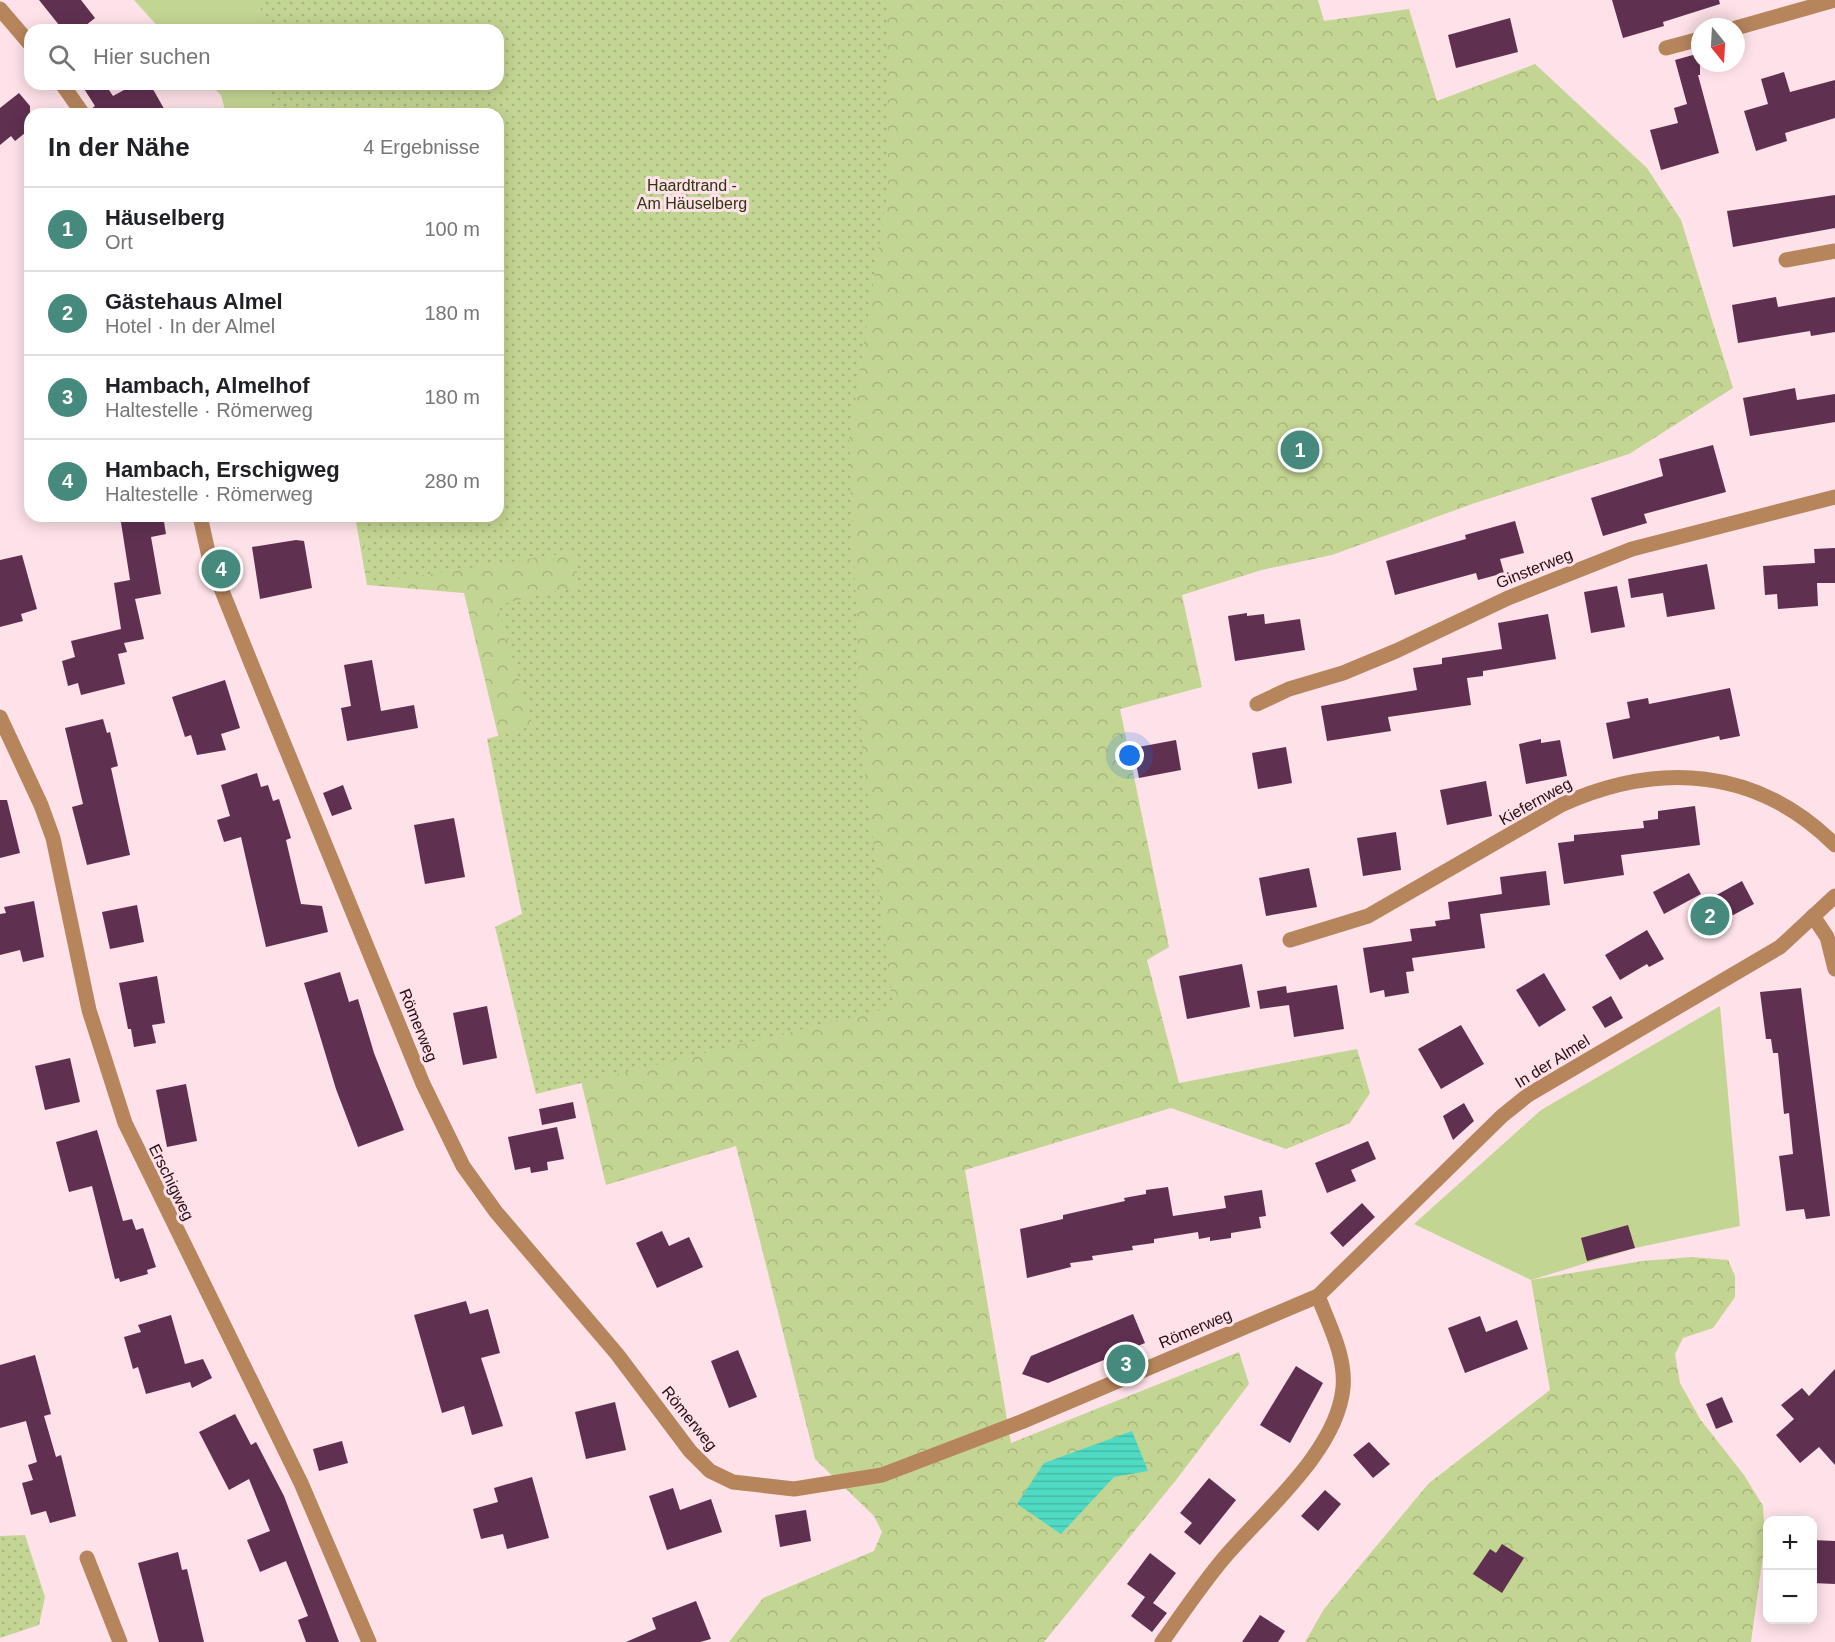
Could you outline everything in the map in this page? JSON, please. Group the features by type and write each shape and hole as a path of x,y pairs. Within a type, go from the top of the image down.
{"street":[{"path":"1745,25 1835,0"},
{"path":"0,9 24,37"},
{"path":"1666,48 1691,41"},
{"path":"66,90 79,108"},
{"path":"1786,260 1835,251"},
{"name":"Ginsterweg","path":"1257,704 1289,689 1343,673 1508,597 1632,549 1835,497"},
{"name":"Römerweg","path":"202,522 216,574 442,1127 463,1166 496,1212 617,1354 690,1451 710,1471 733,1482 794,1489 882,1475 1021,1422 1318,1296"},
{"name":"Erschigweg","path":"0,717 41,806 53,838 89,1010 112,1091 125,1123 301,1484 369,1642"},
{"name":"Kiefernweg","path":"1290,940 1368,916 1561,805 1591,791 1624,781 1659,777 1700,778 1739,786 1779,802 1798,814 1835,845"},
{"name":"In der Almel","path":"1318,1296 1502,1116 1528,1095 1743,971 1780,947 1835,896"},
{"path":"1813,916 1827,937 1835,969"},
{"path":"1161,1642 1223,1559 1319,1449 1334,1424 1343,1390 1343,1370 1338,1348 1318,1296"},
{"path":"87,1558 120,1642"}],"green space":[{"path":"134,0 370,0 378,24 156,24"},
{"name":"Haardtrand - Am Häuselberg","path":"260,0 887,0 888,189 849,439 862,750 893,1007 536,1094 495,927 522,914 487,739 533,726 497,605 579,586 574,552 372,583 360,522 504,522 504,108 272,108 270,90 504,90 504,24 262,24"},
{"path":"370,0 1318,0 1324,21 1409,9 1437,101 1535,64 1647,168 1681,220 1733,388 1629,454 1472,504 1332,555 1262,570 1182,595 1202,687 1120,709 1169,947 1147,960 1179,1083 1357,1049 1370,1093 1350,1123 1286,1149 1171,1108 965,1170 1011,1443 1239,1352 1249,1384 1176,1480 1044,1642 729,1642 763,1598 874,1551 882,1532 874,1516 815,1459 736,1146 606,1185 464,593 367,585 356,522 504,522 504,108 498,108 498,90 504,90 504,24 472,24"},
{"path":"216,90 455,90 460,108 224,108 221,95"},
{"path":"1720,1006 1740,1226 1635,1248 1531,1280 1414,1224 1541,1110"},
{"path":"1692,1257 1728,1260 1735,1276 1735,1297 1713,1328 1683,1338 1675,1354 1680,1383 1700,1419 1744,1475 1763,1506 1763,1555 1751,1642 1305,1642 1324,1609 1429,1483 1550,1390 1531,1280 1642,1261"},
{"path":"25,1535 45,1597 39,1625 0,1638 0,1536"}],"shaded area":[{"path":"1132,1431 1148,1471 1114,1477 1061,1534 1017,1504 1044,1463"}],"building":[{"path":"39,0 81,0 95,18 88,24 58,24"},
{"path":"1612,0 1719,0 1720,4 1663,22 1664,26 1623,38"},
{"path":"1510,18 1518,52 1456,68 1448,35"},
{"path":"1691,56 1691,72 1700,72 1698,75 1719,153 1661,170 1650,130 1678,123 1674,108 1687,104 1675,60"},
{"path":"1784,72 1790,92 1835,80 1835,118 1785,133 1787,141 1756,151 1744,111 1768,104 1761,79"},
{"path":"85,90 109,90 113,96 124,90 153,90 164,108 92,108 95,106"},
{"path":"19,93 30,106 30,108 24,108 24,134 15,141 11,136 0,145 0,108"},
{"path":"1835,195 1835,228 1733,247 1727,211"},
{"path":"1776,297 1778,307 1835,297 1835,332 1811,336 1810,331 1738,343 1732,305"},
{"path":"1795,388 1797,400 1835,394 1835,422 1750,436 1743,398"},
{"path":"1713,445 1726,492 1644,514 1647,523 1603,536 1591,498 1663,476 1659,459"},
{"path":"1515,521 1524,553 1500,559 1504,573 1478,580 1476,573 1395,595 1386,561 1466,539 1465,535"},
{"path":"121,522 164,522 166,534 151,537 161,594 135,599 144,639 124,643 127,652 118,654 125,684 81,695 78,683 68,686 62,661 75,657 71,641 121,629 114,583 130,580"},
{"path":"296,540 304,541 312,588 260,599 252,547"},
{"path":"1835,548 1835,583 1817,583 1818,606 1778,609 1777,594 1765,595 1763,566 1815,563 1814,549"},
{"path":"22,555 37,609 21,614 23,621 0,627 0,560"},
{"path":"1707,564 1715,609 1667,617 1663,593 1631,598 1628,579"},
{"path":"1617,586 1625,627 1591,633 1584,592"},
{"path":"1247,613 1247,616 1264,614 1265,624 1300,619 1305,650 1235,661 1228,616"},
{"path":"1548,614 1556,659 1483,671 1483,676 1467,678 1471,705 1388,717 1391,731 1327,741 1321,706 1417,690 1413,668 1442,664 1442,658 1502,649 1498,623"},
{"path":"372,660 381,711 414,705 418,728 347,741 341,708 351,706 344,665"},
{"path":"225,680 240,728 221,734 226,750 197,755 191,735 185,737 172,697"},
{"path":"1730,688 1740,736 1720,740 1719,736 1613,759 1606,723 1630,718 1627,702 1648,698 1649,704"},
{"path":"103,719 107,733 110,732 118,766 111,768 130,855 87,865 72,807 83,804 65,728"},
{"path":"1541,739 1541,743 1560,740 1567,776 1526,784 1519,744"},
{"path":"1176,740 1181,770 1139,778 1133,748"},
{"path":"1286,747 1292,783 1258,789 1252,753"},
{"path":"257,773 261,787 268,785 273,801 279,799 291,838 286,840 301,904 322,906 328,932 266,947 241,837 224,842 217,820 230,816 221,785"},
{"path":"1486,781 1492,816 1447,825 1440,790"},
{"path":"343,785 352,809 332,816 323,793"},
{"path":"0,800 7,800 20,853 0,858"},
{"path":"1695,806 1700,845 1621,855 1624,875 1564,884 1558,843 1574,841 1574,835 1644,828 1643,821 1658,819 1658,811"},
{"path":"454,818 465,877 425,884 414,825"},
{"path":"1396,832 1401,870 1363,876 1357,838"},
{"path":"1309,868 1317,907 1266,916 1259,878"},
{"path":"1546,871 1550,905 1480,914 1485,948 1412,958 1414,971 1406,972 1409,993 1385,997 1384,990 1370,993 1363,948 1412,941 1410,929 1436,926 1435,921 1450,919 1448,902 1502,894 1500,877"},
{"path":"1689,873 1701,894 1664,914 1653,892"},
{"path":"1742,881 1754,904 1703,931 1691,909"},
{"path":"34,901 44,957 23,962 20,950 0,955 0,914 6,913 4,907"},
{"path":"137,905 144,942 110,949 102,912"},
{"path":"1647,930 1664,959 1649,967 1647,964 1620,980 1605,955"},
{"path":"1242,964 1250,1007 1187,1019 1179,976"},
{"path":"340,972 349,1002 358,999 374,1053 404,1130 358,1147 336,1089 304,983"},
{"path":"1544,973 1566,1010 1539,1027 1516,990"},
{"path":"157,976 165,1023 152,1025 156,1043 134,1047 119,983"},
{"path":"1337,985 1344,1029 1294,1037 1289,1005 1260,1009 1257,991 1286,986 1287,993"},
{"path":"1801,988 1830,1216 1806,1219 1804,1209 1786,1211 1779,1156 1793,1154 1789,1113 1784,1114 1778,1053 1773,1053 1771,1039 1766,1039 1760,992"},
{"path":"1611,996 1623,1018 1605,1028 1592,1007"},
{"path":"487,1006 497,1058 463,1065 453,1013"},
{"path":"1461,1025 1484,1064 1441,1089 1418,1049"},
{"path":"70,1058 80,1102 45,1110 35,1066"},
{"path":"186,1084 197,1141 167,1147 156,1090"},
{"path":"573,1102 576,1118 542,1125 539,1109"},
{"path":"1464,1103 1474,1121 1453,1140 1443,1116"},
{"path":"557,1127 564,1159 547,1162 548,1170 531,1173 530,1167 515,1170 508,1137"},
{"path":"97,1130 123,1221 132,1219 136,1230 143,1228 156,1267 147,1270 148,1274 120,1282 119,1278 115,1279 92,1186 69,1192 56,1142"},
{"path":"1368,1141 1376,1159 1351,1170 1356,1181 1327,1193 1315,1163"},
{"path":"1168,1187 1173,1216 1226,1208 1224,1196 1262,1190 1266,1216 1259,1217 1261,1228 1231,1233 1231,1238 1210,1241 1210,1237 1199,1239 1198,1232 1154,1239 1154,1243 1132,1246 1133,1250 1092,1256 1093,1260 1070,1263 1071,1267 1027,1278 1020,1229 1063,1219 1063,1215 1125,1201 1124,1198 1146,1194 1146,1190"},
{"path":"1362,1203 1375,1217 1343,1247 1330,1233"},
{"path":"1628,1225 1635,1248 1587,1261 1581,1238"},
{"path":"662,1231 669,1246 689,1237 703,1267 657,1288 636,1243"},
{"path":"466,1301 470,1314 488,1309 500,1353 481,1358 503,1426 472,1435 464,1406 442,1413 414,1315"},
{"path":"1133,1314 1145,1343 1048,1383 1022,1374 1031,1356"},
{"path":"171,1315 185,1364 203,1359 212,1378 192,1388 190,1382 146,1394 138,1367 133,1369 124,1337 141,1332 138,1325"},
{"path":"1480,1316 1486,1332 1517,1320 1528,1349 1465,1373 1448,1328"},
{"path":"738,1350 757,1397 729,1408 711,1361"},
{"path":"35,1355 51,1414 44,1416 56,1457 61,1455 76,1516 50,1523 46,1511 31,1515 22,1483 33,1480 28,1465 37,1462 26,1421 0,1428 0,1365"},
{"path":"1296,1366 1323,1383 1290,1443 1260,1425"},
{"path":"1835,1369 1835,1465 1819,1447 1800,1463 1776,1435 1794,1419 1781,1405 1802,1388 1809,1396"},
{"path":"1722,1397 1733,1422 1716,1429 1706,1404"},
{"path":"615,1402 626,1450 586,1459 575,1412"},
{"path":"235,1414 251,1445 256,1442 284,1496 339,1642 306,1642 298,1620 308,1616 286,1561 260,1572 247,1540 270,1531 249,1479 229,1490 199,1432"},
{"path":"342,1441 348,1463 319,1471 313,1449"},
{"path":"1369,1442 1390,1464 1373,1478 1353,1455"},
{"path":"532,1477 549,1538 507,1549 503,1534 481,1539 473,1509 498,1502 494,1488"},
{"path":"1209,1478 1236,1500 1200,1545 1184,1532 1192,1523 1180,1513"},
{"path":"673,1488 680,1510 711,1499 722,1532 667,1550 649,1496"},
{"path":"1325,1490 1341,1504 1318,1531 1301,1516"},
{"path":"806,1510 811,1541 780,1547 775,1515"},
{"path":"1817,1540 1835,1541 1835,1584 1817,1583"},
{"path":"1502,1544 1524,1558 1502,1593 1473,1574 1490,1549 1496,1553"},
{"path":"178,1552 182,1570 187,1569 204,1642 159,1642 138,1563"},
{"path":"1150,1553 1176,1573 1153,1603 1167,1613 1152,1632 1131,1616 1145,1597 1127,1584"},
{"path":"696,1601 711,1639 700,1642 626,1642 656,1629 652,1618"},
{"path":"1260,1615 1285,1631 1278,1642 1242,1642"}],"place":[{"name":"Häuselberg","path":"1300,450"},
{"name":"Hambach, Erschigweg","path":"221,569"},
{"name":"Gästehaus Almel","path":"1710,916"},
{"name":"Hambach, Almelhof","path":"1126,1364"}]}
